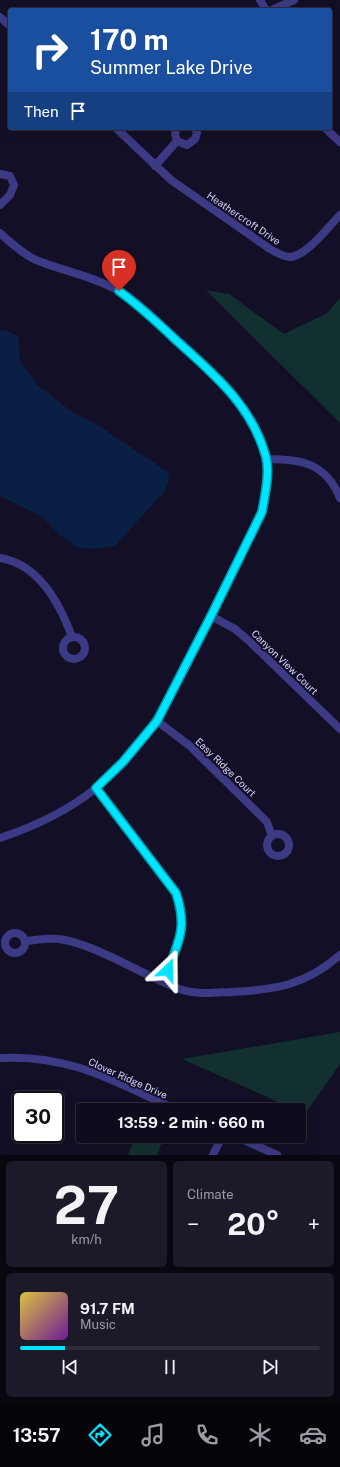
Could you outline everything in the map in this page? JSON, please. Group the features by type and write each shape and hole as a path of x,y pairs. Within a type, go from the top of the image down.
{"street":[{"path":"276,8 294,0"},
{"path":"0,17 8,24"},
{"name":"Heathercroft Drive","path":"118,130 171,180 270,249 282,255 290,257 302,253 340,215"},
{"path":"176,130 177,141 183,144 193,142 196,136 195,130"},
{"path":"327,130 340,142"},
{"path":"155,166 177,141"},
{"path":"0,174 10,176 14,185 10,195 0,205"},
{"path":"0,233 13,246 36,259 110,286 140,306 225,385 237,399 254,424 267,459 266,492 262,512 157,721 123,762 96,788 44,820 0,838"},
{"path":"267,459 302,461 314,466 332,482 340,498"},
{"path":"0,558 19,564 49,590 62,610 72,637"},
{"name":"Canyon View Court","path":"211,616 235,629 248,640 340,728"},
{"name":"Easy Ridge Court","path":"157,721 190,746 268,822 272,836"},
{"path":"96,788 176,893 181,912 182,931 179,943 163,981"},
{"path":"25,941 51,939 69,942 98,953 177,988 199,994 262,990 294,984 327,966 340,955"},
{"name":"Clover Ridge Drive","path":"0,1058 33,1057 63,1062 108,1077 162,1103"},
{"path":"213,1155 219,1143"},
{"path":"250,1143 277,1155"}],"green space":[{"path":"206,290 229,294 284,334 327,313 340,298 340,423"},
{"path":"340,1032 340,1064 306,1113 306,1103 280,1103 182,1059"},
{"path":"133,1143 162,1143 157,1155 128,1155"}],"water":[{"path":"0,330 8,331 19,337 21,363 37,385 75,414 93,422 168,472 169,481 164,492 115,546 96,549 79,548 61,536 41,516 0,496"}],"route":[{"path":"119,291 140,306 225,385 241,404 254,424 267,459 266,492 262,512 186,666 157,721 123,762 96,788 170,882 176,893 180,905 182,931 179,943 168,970"}]}
